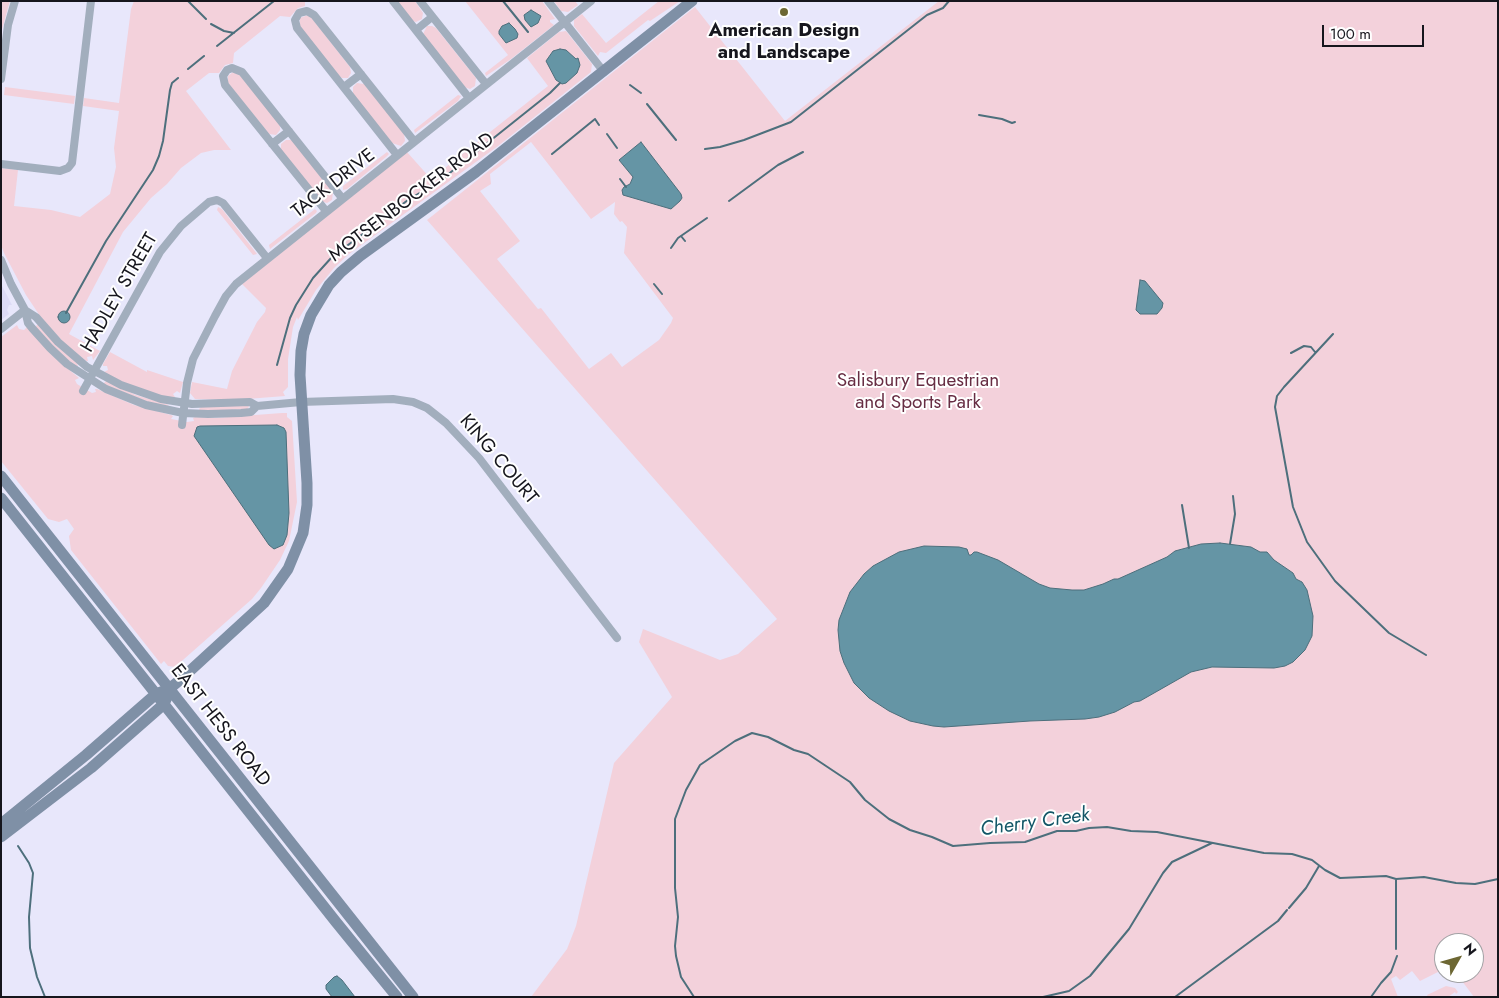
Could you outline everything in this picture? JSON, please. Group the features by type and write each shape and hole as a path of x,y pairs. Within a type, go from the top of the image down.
{"main road":[{"name":"MOTSENBOCKER ROAD","path":"1,824 79,761 156,694 169,690 264,603 288,569 300,540 306,514 307,483 300,362 304,334 316,304 335,278 360,256 476,172 692,1"},
{"name":"EAST HESS ROAD","path":"1,476 413,997"},
{"name":"EAST HESS ROAD","path":"1,498 397,997"},
{"name":"MOTSENBOCKER ROAD","path":"1,837 78,778 164,704 169,690"}],"street":[{"path":"1,79 4,41 14,1"},
{"path":"1,164 70,171 91,1"},
{"path":"393,1 469,98"},
{"path":"420,1 486,84"},
{"path":"548,1 604,72"},
{"name":"TACK DRIVE","path":"182,425 187,383 193,359 214,316 236,284 266,258 591,1"},
{"path":"397,155 297,28 295,20 299,13 307,11 314,15 414,141"},
{"path":"416,30 432,17"},
{"path":"326,211 225,85 223,76 227,70 232,68 242,72 342,198"},
{"path":"344,87 361,74"},
{"path":"272,144 289,131"},
{"name":"HADLEY STREET","path":"83,391 163,247 190,217 211,201 217,197 266,258"},
{"path":"1,260 25,310 28,322 46,344 67,364 89,380 115,394 139,403 183,413 242,413 251,412 258,406 250,402 184,403 139,392 94,371 66,350 36,317 25,310"},
{"path":"1,329 25,310"},
{"name":"KING COURT","path":"258,406 302,402 393,399 413,402 433,412 479,458 617,638"}],"shaded area":[{"path":"531,10 541,16 538,23 531,27 525,20 524,15"},
{"path":"509,23 518,34 517,38 506,43 499,34 499,31 502,26"},
{"path":"566,50 576,59 578,58 580,65 577,73 566,83 562,84 556,80 546,61 553,51"},
{"path":"641,142 681,194 682,198 680,201 671,209 623,195 622,190 630,184 633,177 619,160"},
{"path":"1140,280 1145,281 1163,303 1162,308 1157,314 1140,314 1136,310"},
{"path":"1,284 12,305 9,305 7,310 9,314 1,320"},
{"path":"62,311 66,311 70,317 66,323 62,323 58,319 58,315"},
{"path":"277,425 284,428 286,432 289,513 287,535 283,545 274,549 269,545 194,436 197,427 200,426"},
{"path":"1220,543 1251,547 1260,552 1267,552 1274,560 1293,573 1307,590 1313,616 1312,636 1305,650 1293,662 1274,668 1212,667 1191,672 1140,701 1099,717 944,727 910,721 889,711 869,698 854,683 840,651 839,620 850,592 873,566 899,552 924,546 959,547 967,549 969,555 977,552 998,560 1039,584 1050,588 1084,590 1118,579 1167,557 1175,551 1201,544"},
{"path":"337,976 355,997 332,997 326,989 326,985"}],"green space":[{"path":"1,1 10,1 1,33"},
{"path":"134,1 305,1 305,6 298,8 290,17 280,16 234,53 233,63 225,65 219,73 209,73 186,91 231,150 214,150 201,153 181,168 151,198 123,232 69,334 100,351 93,360 92,356 87,357 88,361 86,361 64,343 40,316 26,295 4,253 1,245 1,168 18,170 14,206 51,210 80,217 110,194 116,167 114,148 119,111 83,106 84,98 119,103 131,9"},
{"path":"396,1 415,1 423,13 422,19 416,22 413,21"},
{"path":"465,1 542,1 555,19 550,20 554,25 486,76 485,73 508,55"},
{"path":"554,1 575,1 578,5 568,12 561,11"},
{"path":"659,1 680,1 650,21 648,20 606,53 600,52 598,56 574,26 574,20 582,14 606,43"},
{"name":"Salisbury Equestrian and Sports Park","path":"939,1 1498,1 1498,997 1474,997 1464,983 1484,983 1484,933 1434,933 1434,974 1420,981 1412,971 1400,980 1396,976 1391,979 1398,997 531,997 567,949 576,926 614,763 672,697 639,642 643,629 720,660 738,654 777,619 427,220 695,7 785,121","holes":["531,142 591,219 615,202 614,214 627,227 624,253 673,318 659,340 622,367 611,353 589,369 541,308 538,309 497,259 520,241 480,191 491,184 490,174"]},
{"path":"308,15 350,67 351,73 348,78 339,76 300,27 300,18"},
{"path":"427,26 436,28 476,78 475,86 470,89 464,87 423,34"},
{"path":"566,31 592,64 591,72 498,146 349,254 334,268 316,290 298,320 297,317 293,327 288,359 288,387 283,392 285,396 234,400 195,399 190,393 192,382 227,389 232,371 257,322 265,312 266,308 242,284 407,152 431,179 548,86 527,58 559,32"},
{"path":"233,72 240,75 280,125 280,130 276,135 269,134 228,83 228,76"},
{"path":"357,83 364,84 404,133 405,141 401,146 392,143 353,94 353,87"},
{"path":"5,87 75,96 74,104 4,95"},
{"path":"458,95 461,96 458,101 415,133 414,130"},
{"path":"286,140 292,140 333,192 332,200 327,203 321,201 281,150 281,144"},
{"path":"387,152 389,154 386,157 347,189 343,190 343,186"},
{"path":"218,207 222,209 257,254 253,255 217,210"},
{"path":"315,209 316,213 270,249 269,245"},
{"path":"38,324 78,366 75,366 48,342 35,327"},
{"path":"17,325 19,329 24,330 27,327 54,357 79,378 75,380 77,384 92,393 96,392 95,389 97,389 134,405 171,415 173,416 171,419 187,422 194,421 193,418 195,417 215,418 282,413 287,413 287,417 292,421 297,502 289,541 280,560 252,599 175,667 168,666 164,661 161,664 71,550 69,536 74,529 67,519 59,522 48,519 1,461 1,337"},
{"path":"110,352 147,372 147,370 183,382 180,393 177,391 173,394 175,397 172,398 155,394 125,384 104,372 108,370 107,366 103,366 103,364"},
{"path":"106,381 136,395 169,405 156,405 103,384"},
{"path":"248,405 247,409 200,411 199,409 201,407"},
{"path":"1446,986 1455,988 1458,992 1448,997 1428,997 1427,995"}],"waterway":[{"path":"188,1 206,19"},
{"path":"217,46 274,1"},
{"path":"503,1 528,32"},
{"path":"705,149 744,140 791,122 927,15 943,8 949,1"},
{"path":"211,24 224,31 234,33"},
{"path":"188,69 204,56"},
{"path":"66,313 106,241 153,170 163,141 170,90 172,83 178,78"},
{"path":"277,365 290,318 296,305 313,278 332,257 408,200 441,180 560,83"},
{"path":"630,85 641,93"},
{"path":"647,104 676,140"},
{"path":"979,115 1002,119 1012,123 1015,122"},
{"path":"552,154 595,119 599,125"},
{"path":"607,134 617,148"},
{"path":"729,201 778,165 803,152"},
{"path":"620,179 626,187"},
{"path":"671,248 678,238 707,218"},
{"path":"681,236 685,241"},
{"path":"654,284 662,294"},
{"path":"1333,334 1277,396 1275,407 1293,507 1307,542 1335,581 1389,633 1426,655"},
{"path":"1291,353 1304,346 1311,347 1315,352"},
{"path":"1230,544 1235,514 1233,496"},
{"path":"1182,505 1189,548"},
{"name":"Cherry Creek","path":"694,997 681,977 676,956 675,946 678,917 675,888 675,819 686,790 700,765 735,741 752,733 768,737 794,750 808,754 850,782 865,800 889,819 910,830 953,846 1025,842 1057,831 1076,831 1107,827 1131,831 1157,832 1264,853 1292,854 1312,860 1340,878 1386,876 1396,879 1424,877 1456,883 1475,884 1498,879"},
{"path":"1043,997 1069,991 1090,976 1129,929 1163,873 1172,862 1212,843"},
{"path":"18,846 33,873 29,917 30,948 37,977 45,997"},
{"path":"1289,908 1306,888 1319,866"},
{"path":"1396,879 1396,949"},
{"path":"1175,997 1278,921 1287,910"},
{"path":"1371,997 1391,972 1397,956"}],"place":[{"name":"American Design and Landscape","path":"784,12"}]}
